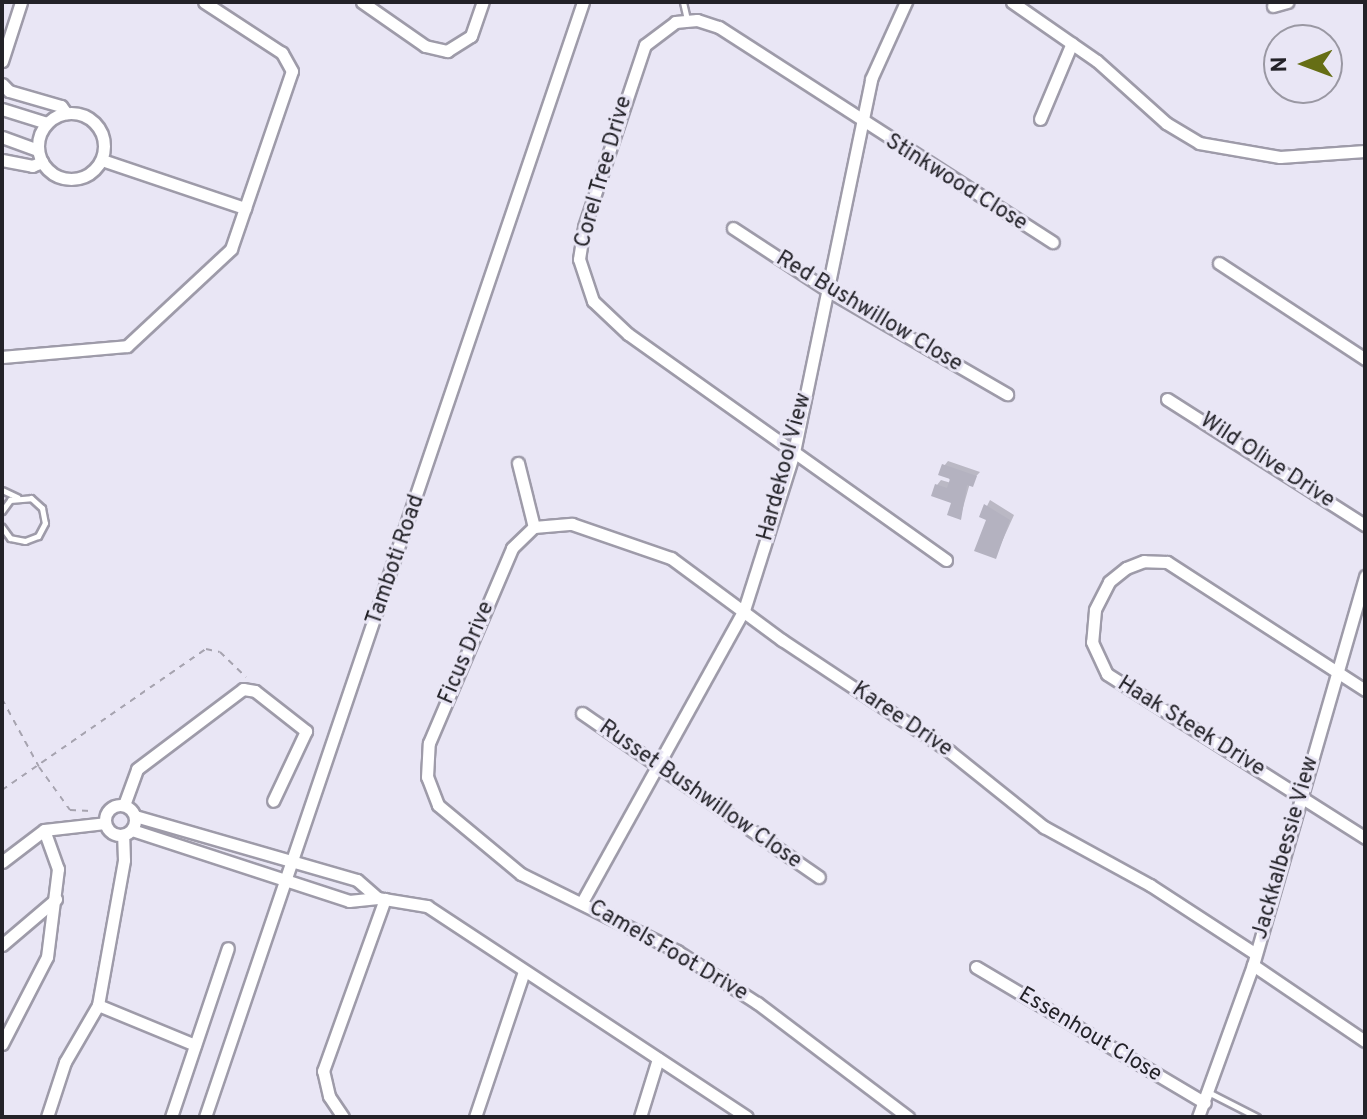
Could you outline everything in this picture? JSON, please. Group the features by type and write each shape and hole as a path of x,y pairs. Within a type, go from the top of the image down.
{"street":[{"path":"2,61 21,2"},
{"path":"2,357 127,346 228,253 292,71 282,53 204,2"},
{"path":"362,2 425,46 447,51 471,36 483,2"},
{"name":"Tamboti Road","path":"205,1117 282,882 583,2"},
{"name":"Hardekool View","path":"582,902 744,610 794,452 829,291 860,122 882,49 906,2"},
{"path":"1012,2 1072,43 1166,123 1211,148 1309,158 1365,151"},
{"path":"1273,6 1287,2"},
{"path":"687,20 719,27 860,122"},
{"name":"Corel Tree Drive","path":"687,20 661,29 641,53 584,227 581,275 593,301 628,334 946,560"},
{"path":"1040,119 1072,43"},
{"path":"2,84 9,91 61,106 66,113 94,122 104,140 102,160 76,180 55,176 40,156 2,137"},
{"path":"2,109 47,123 66,113"},
{"name":"Stinkwood Close","path":"860,122 1053,242"},
{"path":"2,160 32,166 40,156 47,123"},
{"path":"102,160 245,208"},
{"name":"Red Bushwillow Close","path":"733,228 829,291 1007,394"},
{"path":"1219,263 1365,359"},
{"name":"Wild Olive Drive","path":"1167,399 1365,525"},
{"path":"518,463 534,527"},
{"name":"Karee Drive","path":"534,527 572,524 652,549 949,751 1044,827 1150,885 1365,1041"},
{"name":"Ficus Drive","path":"430,789 429,743 512,548 534,527"},
{"name":"Haak Steek Drive","path":"1365,690 1167,562 1144,561 1126,568 1109,582 1095,610 1092,642 1107,674 1365,838"},
{"name":"Jackkalbessie View","path":"1198,1117 1254,959 1365,576"},
{"path":"124,805 137,769 239,690 251,689 306,731 273,801"},
{"name":"Russet Bushwillow Close","path":"582,713 819,877"},
{"name":"Camels Foot Drive","path":"430,789 456,823 509,866 677,951 757,1003 908,1117"},
{"path":"124,805 135,816 357,880 381,898"},
{"path":"100,823 109,809 124,805"},
{"path":"47,1117 67,1058 98,1005 127,833 135,816"},
{"path":"2,862 44,830 100,823 109,831 127,833 349,901 381,898 427,906 747,1117"},
{"path":"2,1044 43,969 56,899 57,860 44,830"},
{"path":"343,1117 329,1096 323,1071 381,898"},
{"path":"2,945 56,899"},
{"path":"171,1117 228,948"},
{"name":"Essenhout Close","path":"976,967 1206,1098"},
{"path":"475,1117 524,971"},
{"path":"98,1005 195,1045"},
{"path":"640,1117 658,1059"}],"lane":[{"path":"683,2 687,20"},
{"path":"2,490 17,497 31,498 42,508 42,530 25,541 10,538 2,527"},
{"path":"2,511 17,497"},
{"path":"1206,1098 1257,1117"}],"path":[{"path":"2,790 206,649 232,661 251,689"},
{"path":"2,699 39,767 70,810 91,809 100,823"}],"building":[{"path":"942,464 977,476 973,487 967,485 961,520 947,515 951,503 931,496 935,484 947,488 950,479 938,475"},
{"path":"984,504 1010,520 996,559 974,551 986,520 979,517"}]}
